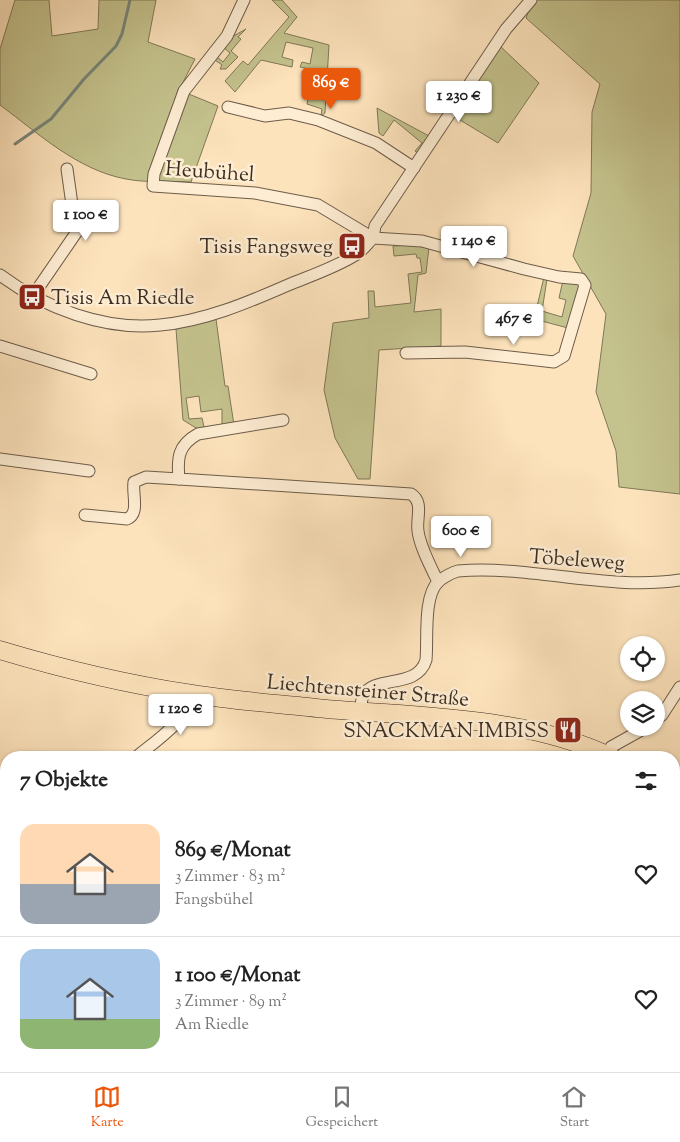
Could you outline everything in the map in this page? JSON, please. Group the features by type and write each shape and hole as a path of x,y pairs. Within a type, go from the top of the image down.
{"main road":[{"name":"Liechtensteiner Straße","path":"0,650 115,680 192,694 361,712 453,719 525,730 551,736 595,751"}],"street":[{"name":"Heubühel","path":"244,0 227,36 184,91 154,174 153,186 255,193 318,205 373,238"},
{"path":"0,275 32,297 50,306 105,322 141,326 176,323 236,306 297,282 358,254 373,238 375,226 506,29 531,0"},
{"path":"228,107 265,116 289,113 318,120 376,142 414,168"},
{"path":"32,297 76,234 67,169"},
{"path":"373,238 422,240 524,269 559,277 581,279 585,285 564,356 554,362 465,352 406,353"},
{"path":"0,346 90,374"},
{"path":"179,479 178,458 180,448 188,439 198,434 283,420"},
{"path":"0,459 89,471"},
{"path":"84,515 127,519 132,517 135,512 134,482 146,477 411,494 416,497 419,506 418,532 438,582 430,598 426,660 423,669 416,675 371,688 362,697 361,712"},
{"name":"Töbeleweg","path":"438,582 460,571 648,584 680,580"},
{"path":"665,711 680,687"},
{"path":"143,751 184,714 191,705 192,694"},
{"path":"611,751 612,747 631,736"}],"shaded area":[{"path":"15,0 49,0 52,36 98,29 99,0 156,0 148,42 195,59 179,90 218,106 191,182 126,179 91,168 59,149 0,105 0,49"},
{"path":"272,0 282,0 297,17 284,33 329,45 325,113 321,116 322,109 307,104 314,70 300,67 302,62 310,64 313,48 286,42 282,57 293,60 292,67 261,60 235,92 225,81 243,61 248,65 289,17"},
{"path":"533,0 680,0 680,494 619,487 616,451 596,392 606,314 573,256 591,193 592,112 600,84 526,18"},
{"path":"246,29 238,37 241,39 231,51 238,57 226,69 220,69 222,65 215,60 213,62 216,56 223,62 230,53 223,47 230,38"},
{"path":"500,46 539,83 498,143 455,117"},
{"path":"377,108 429,136 418,153 415,151 422,143 394,120 383,136 379,133"},
{"path":"414,245 429,247 426,273 418,275 414,312 441,309 441,346 379,350 370,479 358,479 335,438 324,390 333,323 369,318 368,291 374,291 375,307 411,303 408,274 422,272 420,258 417,258 416,254 394,256 393,246"},
{"path":"544,277 547,279 542,311 562,317 566,300 559,298 563,280 577,282 580,287 568,328 534,319"},
{"path":"216,319 225,386 228,386 234,425 222,427 222,409 201,412 199,396 186,398 189,419 202,418 205,431 201,431 183,420 176,329"}],"waterway":[{"path":"15,144 51,119 84,79 116,46 122,34 130,0"}],"place":[{"name":"Tisis Fangsweg","path":"352,246"},
{"name":"Tisis Am Riedle","path":"32,297"},
{"name":"SNACKMAN IMBISS","path":"568,730"}]}
